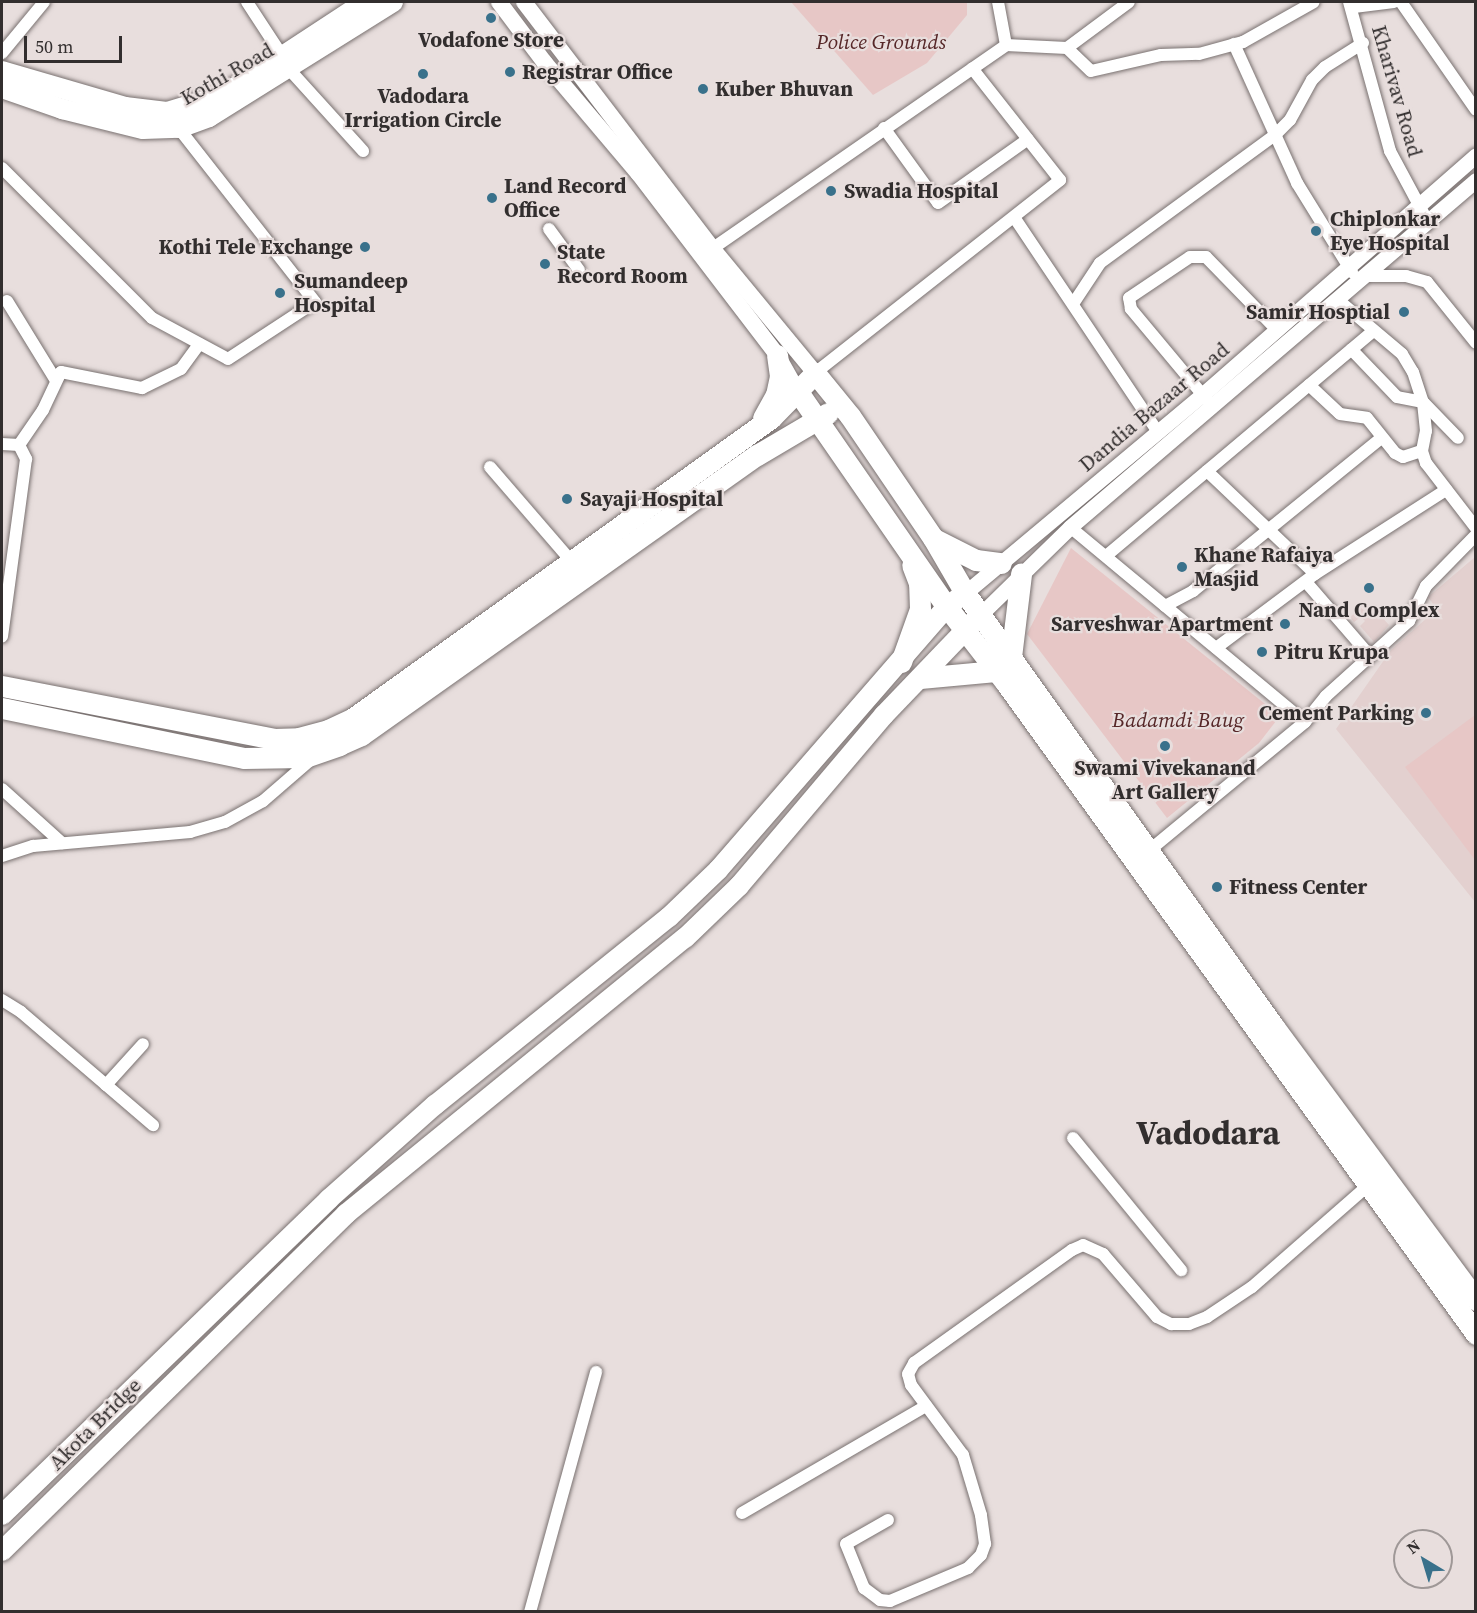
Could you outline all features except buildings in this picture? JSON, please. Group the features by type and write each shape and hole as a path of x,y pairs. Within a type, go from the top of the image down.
{"highway":[{"path":"748,434 776,395 780,376 777,355"},
{"path":"2,686 264,737 299,738 328,730 352,719 748,434 798,392 815,373 840,403 933,538 964,593 981,614 1004,664 1373,1180 1476,1334"},
{"path":"798,392 964,630 1004,664"},
{"path":"2,708 244,758 282,759 320,752 361,735 757,455 819,420 840,403"},
{"path":"933,538 976,561 1001,563"},
{"path":"901,662 920,609 919,583 905,547"},
{"path":"1004,664 1021,574"},
{"path":"920,678 1004,664"},
{"path":"1373,1180 1476,1300"}],"main road":[{"name":"Kothi Road","path":"2,88 62,109 143,129 179,128 209,117 365,2"},
{"name":"Kothi Road","path":"2,71 125,107 167,112 224,95 393,2"},
{"path":"499,2 707,252 815,373"},
{"path":"524,2 707,252 777,355 798,392"},
{"path":"2,1515 329,1199 435,1105 669,917 718,870 947,607 964,593"},
{"name":"Akota Bridge","path":"2,1551 345,1214 685,938 739,886 884,715 981,614"}],"street":[{"path":"2,53 44,2"},
{"path":"247,2 285,61 363,151"},
{"path":"998,2 1006,45"},
{"path":"707,252 1006,45 1067,48 1130,2"},
{"path":"1067,48 1090,71 1234,44 1314,2"},
{"path":"1352,4 1394,2"},
{"path":"1401,2 1476,110"},
{"name":"Kharivav Road","path":"1352,4 1389,151 1428,222"},
{"path":"1073,304 1100,263 1276,134 1290,120 1312,80 1325,67 1363,43"},
{"path":"1234,44 1297,183 1349,267 1361,279 1407,276 1427,282 1476,343"},
{"path":"815,373 1060,180 972,68"},
{"path":"2,168 152,318 228,359 315,302 167,112"},
{"path":"884,128 938,203 1028,139"},
{"name":"Dandia Bazaar Road","path":"981,614 1070,527 1207,400 1277,330 1476,155"},
{"name":"Dandia Bazaar Road","path":"964,593 1158,432 1207,400 1337,299 1476,180"},
{"path":"1014,217 1158,432"},
{"path":"549,229 579,270"},
{"path":"1207,400 1131,309 1129,298 1190,257 1206,257 1277,330"},
{"path":"1337,299 1408,362 1423,402 1426,420 1422,451 1446,490 1476,528"},
{"path":"7,301 56,379"},
{"path":"1106,556 1372,332"},
{"path":"19,445 44,410 61,372 142,388 181,369 199,344"},
{"path":"1351,349 1397,397 1423,402 1458,438"},
{"path":"1309,385 1340,414 1367,418 1381,438 1402,458 1422,451"},
{"path":"1165,606 1193,591 1381,438"},
{"path":"2,444 19,445"},
{"path":"2,636 26,459 19,445"},
{"path":"490,467 571,561"},
{"path":"1207,471 1269,529 1310,578 1370,657"},
{"path":"1216,648 1310,578 1446,490"},
{"path":"1057,516 1305,722"},
{"path":"1140,856 1305,722 1317,705 1409,621 1425,586 1476,535"},
{"path":"2,856 62,843 190,832 225,822 263,801 320,752 328,730"},
{"path":"2,789 62,843"},
{"path":"2,1000 153,1125"},
{"path":"106,1084 143,1044"},
{"path":"1073,1138 1181,1270"},
{"path":"888,1520 846,1544 864,1588 880,1600 890,1601 968,1568 981,1555 985,1544 981,1515 963,1455 911,1385 908,1374 914,1363 1072,1250 1083,1245 1103,1254 1157,1317 1171,1324 1189,1324 1207,1317 1252,1287 1373,1180"},
{"path":"530,1611 596,1372"},
{"path":"742,1513 926,1406"}],"shaded area":[{"path":"1475,557 1475,902 1336,729 1391,650 1437,609 1428,597"},
{"path":"1361,608 1375,617 1379,614 1389,625 1374,642 1360,626 1365,621 1361,617 1354,622 1350,617"}],"green space":[{"name":"Police Grounds","path":"791,2 967,2 967,15 927,63 873,95"},
{"name":"Badamdi Baug","path":"1071,548 1280,716 1259,743 1167,818 1027,634"},
{"path":"1475,715 1475,860 1405,767"}],"place":[{"name":"Vodafone Store","path":"491,18"},
{"name":"Registrar Office","path":"510,72"},
{"name":"Vadodara Irrigation Circle","path":"423,74"},
{"name":"Kuber Bhuvan","path":"703,89"},
{"name":"Swadia Hospital","path":"831,191"},
{"name":"Land Record Office","path":"492,198"},
{"name":"Chiplonkar Eye Hospital","path":"1316,231"},
{"name":"Kothi Tele Exchange","path":"365,247"},
{"name":"State Record Room","path":"545,264"},
{"name":"Sumandeep Hospital","path":"280,293"},
{"name":"Samir Hosptial","path":"1404,312"},
{"name":"Sayaji Hospital","path":"567,499"},
{"name":"Khane Rafaiya Masjid","path":"1182,567"},
{"name":"Nand Complex","path":"1369,588"},
{"name":"Sarveshwar Apartment","path":"1285,624"},
{"name":"Pitru Krupa","path":"1262,652"},
{"name":"Cement Parking","path":"1426,713"},
{"name":"Swami Vivekanand Art Gallery","path":"1165,746"},
{"name":"Fitness Center","path":"1217,887"}],"district":[{"name":"Vadodara","path":"1208,1133"}]}
